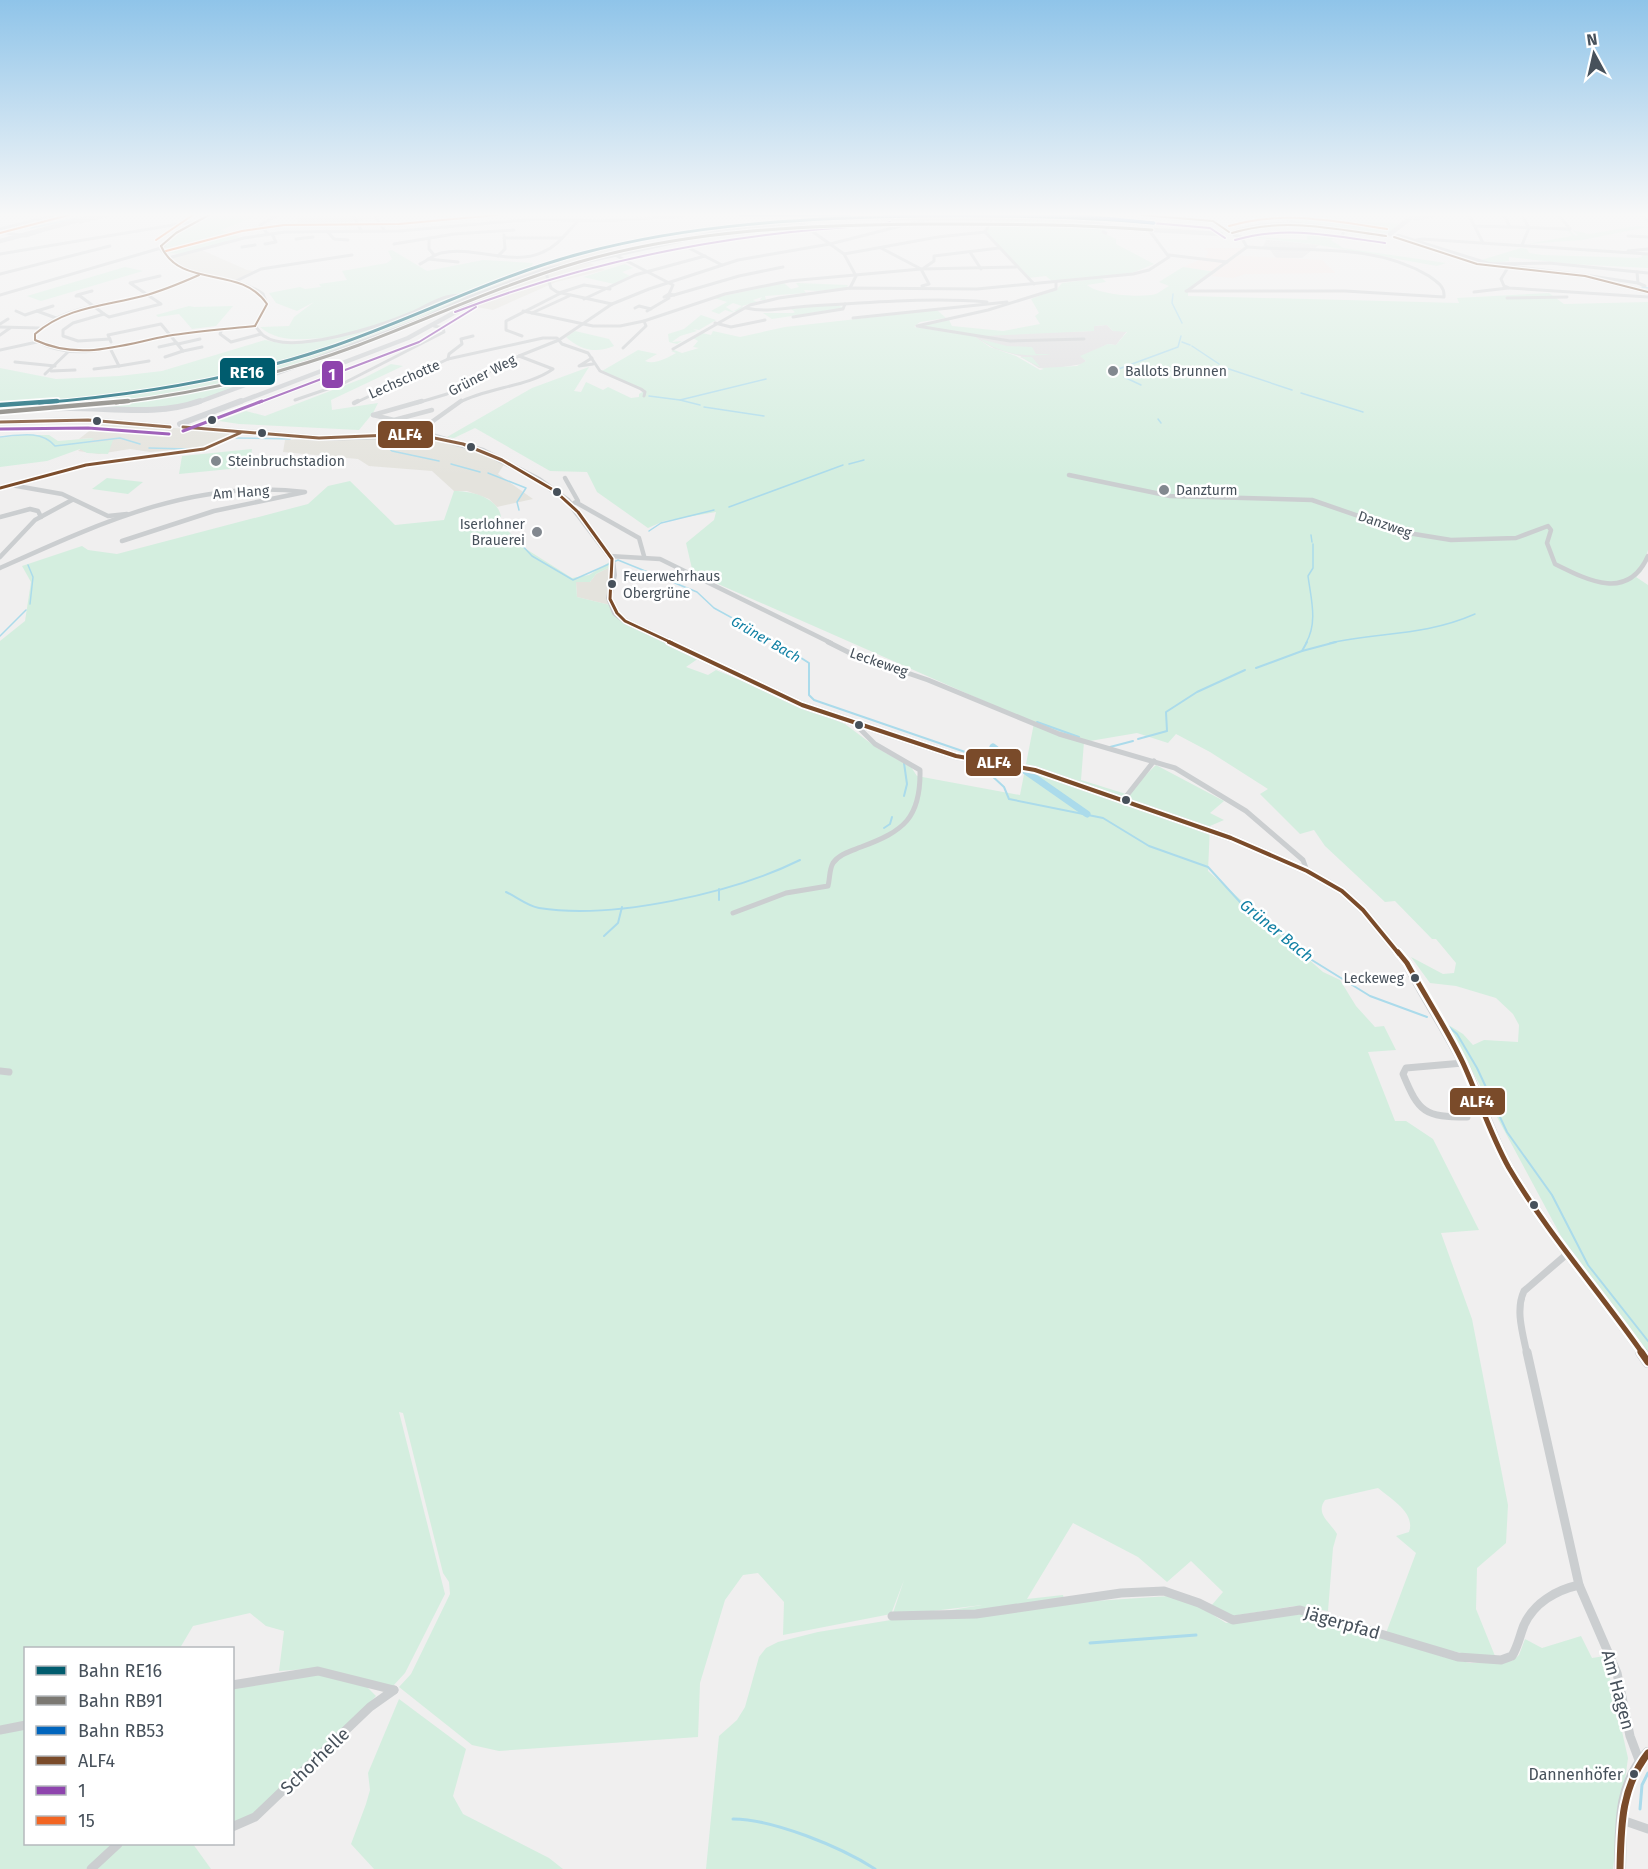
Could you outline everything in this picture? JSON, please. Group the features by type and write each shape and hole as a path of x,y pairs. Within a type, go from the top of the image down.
{"main road":[{"path":"0,411 70,408 156,410 187,406 418,321 461,302"},
{"path":"0,422 88,420 170,427 174,430 408,338 435,326 468,302"},
{"path":"452,305 463,308"},
{"path":"182,426 241,433 319,438 421,435 460,444 502,460 574,503 611,559 609,601 621,618 793,701 917,746 956,756 1035,770 1124,799 1231,838 1306,871 1351,899 1394,945 1463,1063 1480,1108 1509,1167 1567,1254 1609,1305 1648,1362"},
{"path":"1620,1869 1622,1820 1629,1777 1644,1756"}],"street":[{"path":"87,302 109,317 161,304 159,302"},
{"path":"115,302 57,318 39,328 34,336 37,342 50,349 69,351 111,348 171,335 255,326"},
{"path":"255,326 267,302"},
{"path":"255,326 269,339 292,342 329,338 379,325 435,302"},
{"path":"522,336 508,332 504,326 509,319 541,302"},
{"path":"532,313 555,302"},
{"path":"602,302 612,304"},
{"name":"Grüner Weg","path":"432,410 390,420 378,419 373,415 442,396 519,356 559,340 617,302"},
{"path":"647,311 661,302"},
{"path":"523,311 582,324 611,326 644,321 696,302"},
{"path":"673,349 715,323 746,308 766,302"},
{"path":"746,308 762,312 794,307 883,302"},
{"path":"853,318 985,302"},
{"path":"990,302 1011,304"},
{"path":"1016,302 917,326 924,329 958,331 1013,342 1084,339"},
{"path":"793,317 843,309 845,304"},
{"path":"16,311 25,315 53,306"},
{"path":"635,308 639,306 651,309"},
{"path":"37,311 57,318"},
{"path":"104,314 73,322 62,333 66,338 78,341 110,339"},
{"path":"0,326 8,319"},
{"path":"715,323 731,327 765,320"},
{"path":"622,348 633,341 646,326 644,321"},
{"path":"119,366 108,335 161,324 183,351"},
{"path":"0,326 39,328"},
{"path":"295,400 342,384 444,332 443,328 435,326"},
{"path":"0,335 10,327"},
{"path":"222,329 220,334 231,342 261,334"},
{"name":"Lechschotte","path":"354,403 448,359 449,354 462,344 461,339 473,336"},
{"path":"159,347 200,339"},
{"path":"448,359 474,355 528,339 559,340 562,344 588,353 600,371 641,389 645,392 644,396"},
{"path":"0,350 37,342"},
{"path":"165,357 202,347"},
{"path":"51,371 69,351"},
{"path":"421,435 435,418 472,394 543,376 553,369 519,356"},
{"path":"94,369 149,361"},
{"path":"15,362 55,366"},
{"path":"45,374 51,371 75,370"},
{"path":"0,488 40,475 109,461 211,449 241,433"},
{"name":"Danzweg","path":"1070,475 1174,496 1311,500 1408,533 1451,540 1516,538 1548,526 1551,530 1547,543 1556,564 1603,585 1622,582 1635,576 1644,569 1648,556"},
{"path":"565,478 576,496 574,503 639,538 644,556"},
{"path":"8,485 50,490 108,516 142,511"},
{"name":"Am Hang","path":"0,568 72,536 142,511 230,490 280,489 305,492 214,511 122,541"},
{"path":"0,557 40,517 72,500"},
{"path":"0,517 30,509 38,511 40,517"},
{"name":"Leckeweg","path":"611,559 644,556 660,559 852,654 928,680 1059,734 1175,768 1246,811 1303,860 1306,871"},
{"path":"733,913 786,893 828,886 830,868 841,855 893,836 912,817 920,796 920,770 869,740 859,732 853,722"},
{"path":"1124,799 1154,761"},
{"path":"1463,1063 1406,1068 1403,1074 1416,1106 1422,1111 1441,1118 1467,1117"},
{"path":"0,1071 9,1072"},
{"name":"Am Hagen","path":"1567,1254 1524,1291 1520,1299 1521,1325 1579,1585 1600,1629 1617,1673 1630,1736 1644,1756"},
{"name":"Jägerpfad","path":"892,1616 976,1614 1121,1593 1164,1591 1199,1603 1226,1619 1238,1620 1300,1610 1458,1657 1501,1660 1512,1656 1534,1609 1565,1587 1579,1585"},
{"name":"Schorhelle","path":"234,1685 318,1671 394,1690 370,1707 255,1817 234,1826"},
{"path":"0,1730 24,1725"},
{"path":"1622,1820 1648,1829"},
{"path":"91,1869 117,1845"}],"shaded area":[{"path":"471,302 511,302 493,310 471,306"},
{"path":"1107,325 1113,331 1127,331 1116,345 1108,344 1083,357 1086,361 1083,364 1050,369 1039,368 1020,356 995,349 976,338 960,333 963,331 996,334 1093,331 1094,326"},
{"path":"102,421 231,435 205,447 150,452 130,449 99,454 78,451 93,438 79,439"},
{"path":"382,436 430,437 505,463 498,474 533,499 497,507 489,499 467,491 454,491 432,471 369,466 358,459 283,452 285,440"},
{"path":"612,566 610,605 577,597 576,582 590,582 596,574"}],"green space":[{"path":"275,302 314,302 297,311"},
{"path":"314,302 456,302 182,406 153,409 0,410 0,368 56,379 119,376 162,371 265,340 280,343 341,338 289,339 269,333 260,327 289,326 294,317"},
{"path":"727,302 756,302 742,306 733,303 726,307 735,313 725,310 719,314 711,311"},
{"path":"1033,302 1648,302 1648,550 1642,571 1636,577 1648,585 1648,1358 1570,1253 1447,1024 1463,1034 1473,1045 1484,1040 1518,1042 1519,1025 1513,1014 1496,998 1456,986 1430,983 1411,957 1443,974 1454,973 1456,963 1436,939 1432,939 1395,901 1385,902 1325,846 1314,830 1300,834 1260,794 1268,789 1210,752 1176,734 1168,743 1137,733 1084,742 1081,780 1126,794 1156,765 1224,801 1210,813 1224,820 1210,826 1208,871 1323,972 1340,980 1356,1006 1375,1027 1384,1026 1396,1050 1368,1052 1395,1121 1406,1121 1433,1139 1479,1230 1441,1233 1472,1319 1508,1505 1506,1543 1477,1568 1476,1609 1495,1656 1453,1651 1386,1633 1416,1553 1396,1536 1409,1532 1410,1525 1406,1513 1378,1488 1325,1500 1322,1505 1325,1518 1337,1534 1333,1548 1328,1611 1295,1606 1232,1616 1211,1606 1223,1592 1191,1561 1167,1582 1138,1557 1073,1523 1027,1599 1063,1595 1065,1603 1169,1596 1197,1605 1226,1623 1289,1612 1304,1614 1470,1663 1512,1661 1519,1655 1525,1639 1542,1648 1581,1636 1592,1658 1605,1656 1628,1758 1613,1869 706,1869 719,1736 737,1720 745,1707 759,1657 766,1648 778,1642 818,1632 982,1605 892,1616 904,1580 891,1614 783,1635 784,1602 758,1573 743,1575 725,1600 700,1683 698,1737 499,1751 472,1745 399,1687 411,1674 450,1594 449,1582 443,1573 403,1413 399,1412 445,1594 405,1673 393,1686 321,1668 279,1671 284,1631 266,1626 250,1613 193,1626 181,1647 24,1647 24,1722 0,1728 0,641 25,621 31,582 22,566 82,546 88,550 117,554 308,504 328,486 350,481 395,525 444,520 454,491 468,492 483,496 499,510 501,517 481,528 491,531 507,530 526,549 572,578 589,575 611,561 612,566 596,574 590,582 576,582 577,597 610,605 614,613 699,658 686,667 708,675 716,670 845,724 877,748 911,767 917,776 1020,795 1034,723 693,573 686,543 714,520 716,512 664,521 648,528 597,492 587,472 550,471 475,428 454,438 447,437 532,388 589,367 574,391 581,392 586,382 603,390 608,387 631,398 639,397 639,394 644,391 602,371 638,350 657,354 645,361 653,362 676,353 671,351 674,350 682,353 699,348 693,347 698,341 693,338 702,333 711,335 713,331 740,337 785,327 937,310 946,318 920,322 914,327 974,336 990,347 1016,356 1040,370 1044,369 1042,368 1077,366 1086,361 1080,356 1108,344 1116,345 1127,332 1113,331 1107,325 1094,326 1094,331 984,336 920,326 949,320 952,326 1003,331 1040,324 1035,316 1039,313"},
{"path":"838,305 843,308 772,319 763,313 793,313 795,312 790,308"},
{"path":"189,306 233,306 216,326 192,329 179,314 158,317 156,315"},
{"path":"701,315 716,320 699,330 693,329 697,331 680,336 672,342 682,341 677,344 669,342 668,334 684,329"},
{"path":"575,331 609,339 614,346 601,350 583,348 566,337"},
{"path":"980,339 1007,346 1032,347 1036,354 1051,354 1032,355 1014,354"},
{"path":"1020,357 1032,357 1040,367"},
{"path":"391,364 403,366 331,400 332,410 378,403 359,430 219,421 246,411 265,416 364,378"},
{"path":"49,435 58,441 94,438 89,443 113,440 108,454 87,453 80,449 47,461 0,467 0,438"},
{"name":"Steinbruchstadion","path":"252,449 250,467 179,474 182,456"},
{"path":"107,478 143,482 128,494 92,489"},
{"path":"316,1674 366,1686 376,1696 328,1748 289,1785 251,1815 234,1824 234,1688"},
{"path":"399,1699 466,1749 453,1796 463,1814 549,1858 563,1869 374,1869 351,1844 370,1790 368,1773"},
{"path":"24,1729 24,1845 112,1845 86,1869 0,1869 0,1734"},
{"path":"122,1845 194,1845 211,1869 94,1869"}],"waterway":[{"path":"1172,302 1182,323"},
{"path":"1113,371 1178,347 1181,336"},
{"path":"1182,342 1190,345"},
{"path":"1192,346 1219,364"},
{"path":"1223,367 1292,390"},
{"path":"1124,377 1141,385"},
{"path":"680,400 766,379"},
{"path":"1301,393 1363,412"},
{"path":"649,396 680,400"},
{"path":"680,400 700,405"},
{"path":"704,407 764,416"},
{"path":"1158,419 1161,423"},
{"name":"Grüner Bach","path":"0,437 37,436 50,441 55,446 120,438 140,444"},
{"name":"Grüner Bach","path":"236,438 290,439"},
{"name":"Grüner Bach","path":"376,438 392,451 439,461"},
{"name":"Grüner Bach","path":"149,448 187,449"},
{"path":"849,464 864,460"},
{"name":"Grüner Bach","path":"451,464 480,472"},
{"path":"729,507 843,465"},
{"name":"Grüner Bach","path":"488,473 526,488 517,502 519,510"},
{"path":"649,531 661,523 714,510"},
{"path":"1311,535 1312,542"},
{"name":"Grüner Bach","path":"517,540 532,556 573,580 618,560 697,592 714,608 778,643"},
{"path":"1306,643 1313,619 1308,576 1313,568 1313,544"},
{"path":"28,565 33,577 30,604"},
{"path":"0,636 26,610"},
{"path":"1330,643 1420,630 1475,614"},
{"name":"Grüner Bach","path":"776,642 809,663 809,695 814,700 971,754"},
{"path":"1302,651 1307,642"},
{"path":"1302,651 1336,642"},
{"path":"1256,668 1302,651"},
{"path":"1138,739 1167,731 1166,712 1197,692 1245,670"},
{"path":"1037,722 1079,737"},
{"path":"1110,747 1133,741"},
{"path":"993,747 1011,761"},
{"path":"904,763 907,784 904,796"},
{"name":"Grüner Bach","path":"978,763 1004,787 1009,799 1103,818 1149,846 1208,867 1250,913 1297,943 1307,957 1370,996 1427,1017"},
{"path":"1024,770 1087,814"},
{"path":"884,828 890,824 892,817"},
{"path":"719,889 773,872 800,860"},
{"path":"622,908 672,901 719,889"},
{"path":"719,889 719,900"},
{"path":"506,892 539,908 569,911 622,908"},
{"path":"604,936 618,923 622,908"},
{"name":"Grüner Bach","path":"1449,1027 1457,1034 1477,1068 1507,1132 1552,1195 1588,1265 1648,1341"},
{"path":"1090,1643 1196,1635"},
{"name":"Grüner Bach","path":"1640,1809 1642,1785 1648,1773"},
{"path":"733,1819 749,1820 787,1829 844,1852 875,1869"}],"rail line":[{"name":"RE16","path":"0,405 124,394 246,372 358,338 445,302"},
{"name":"RB91","path":"0,412 124,402 246,380 358,346 466,302"}],"transit line":[{"name":"ALF4","path":"113,302 58,317 35,334 35,340 50,347 83,352 178,334 255,326"},
{"name":"ALF4","path":"255,326 267,304 266,302"},
{"name":"1","path":"455,312 481,302"},
{"name":"1","path":"183,431 419,342 476,307"},
{"name":"ALF4","path":"0,422 88,420 170,427"},
{"name":"ALF4","path":"183,427 319,438 415,434 463,444 502,460 555,491 578,512 612,559 613,577 610,599 612,606 625,621 802,705 917,745 956,756 1035,770 1127,800 1231,838 1307,871 1342,891 1363,910 1407,963 1463,1063 1480,1108 1509,1167 1567,1254 1609,1305 1648,1362"},
{"name":"1","path":"0,429 88,428 169,434"},
{"name":"ALF4","path":"0,488 86,465 204,449 240,433"},
{"name":"ALF4","path":"1620,1869 1621,1823 1626,1793 1638,1766 1648,1753"}],"place":[{"name":"Ballots Brunnen","path":"1113,371"},
{"name":"Steinbruchstadion","path":"216,461"},
{"name":"Danzturm","path":"1164,490"},
{"name":"Iserlohner Brauerei","path":"537,532"},
{"name":"Feuerwehrhaus Obergrüne","path":"612,584"},
{"name":"Leckeweg","path":"1415,978"},
{"name":"Dannenhöfer","path":"1634,1774"}]}
